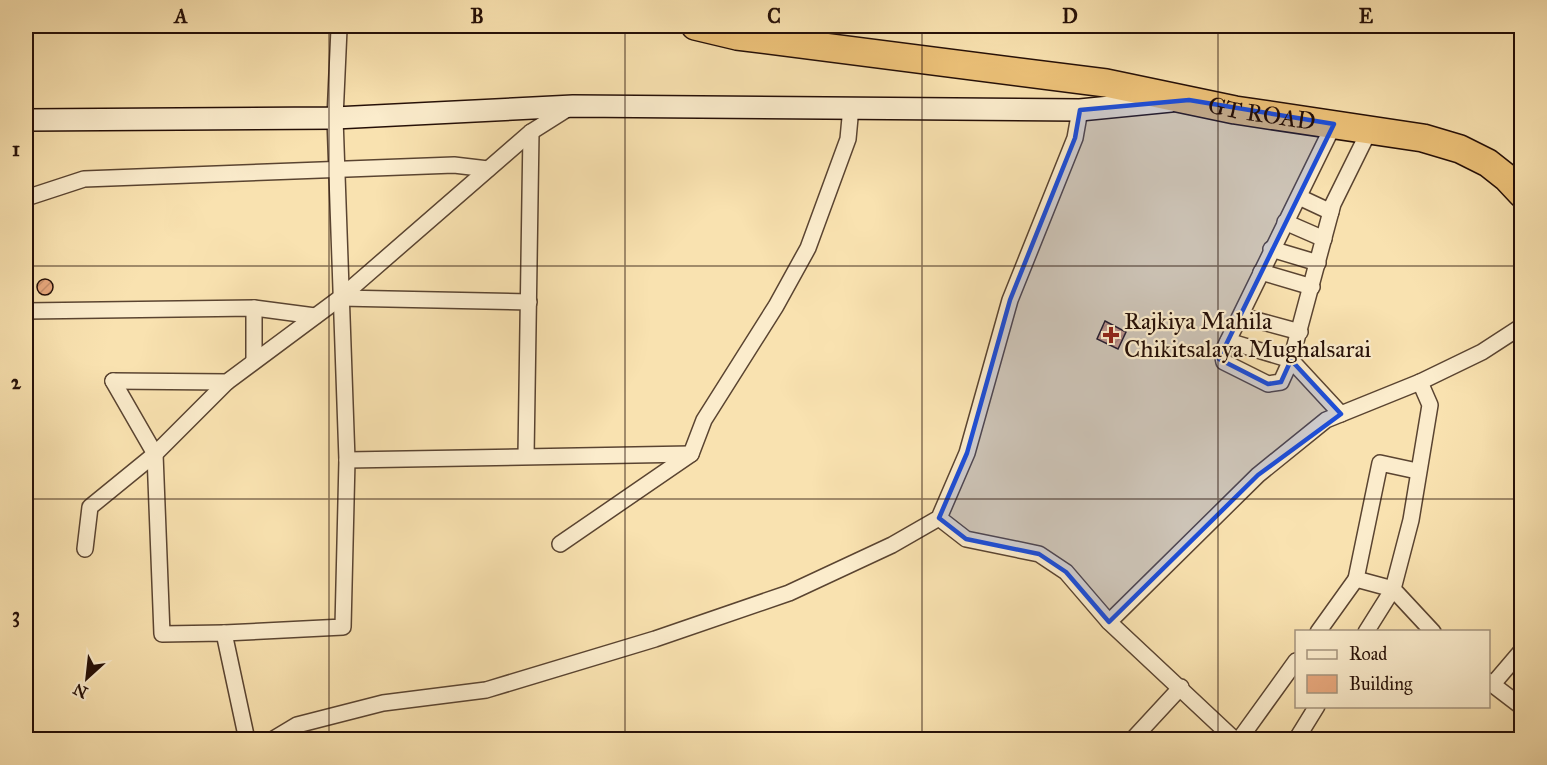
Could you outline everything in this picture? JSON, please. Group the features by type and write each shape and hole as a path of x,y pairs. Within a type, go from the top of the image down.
{"highway":[{"path":"695,26 737,36 1106,83 1198,101"},
{"name":"GT ROAD","path":"1198,101 1237,97 1417,121 1462,131 1493,148 1521,173"},
{"name":"GT ROAD","path":"1198,101 1236,110 1423,138 1460,149 1488,163 1507,178 1521,194"}],"street":[{"path":"227,381 114,381 155,454 162,634 343,627 347,460 335,118 339,29"},
{"path":"26,120 335,118 573,106 1080,110 1198,101"},
{"path":"85,549 90,507 155,454 227,381 340,298 531,132 573,106"},
{"path":"560,544 691,454 704,420 776,306 808,248 848,139 851,107"},
{"path":"272,740 297,725 383,703 486,690 655,639 789,594 892,545 939,518 967,453 1010,300 1076,138 1080,110"},
{"path":"1334,124 1222,353 1224,362 1268,384 1281,382 1292,360 1331,212 1370,129"},
{"path":"526,456 531,132"},
{"path":"26,198 84,179 454,165 488,169"},
{"path":"1299,196 1331,212"},
{"path":"1285,222 1324,239"},
{"path":"1271,249 1318,263"},
{"path":"1261,272 1312,287"},
{"path":"340,298 529,302"},
{"path":"26,311 254,308 315,316"},
{"path":"254,308 254,361"},
{"path":"1241,316 1300,332"},
{"path":"1109,622 1258,475 1326,420 1420,382 1482,352 1521,326"},
{"path":"1228,342 1292,360 1341,414"},
{"path":"1367,630 1393,589 1411,520 1417,471 1430,405 1420,382"},
{"path":"347,460 691,454"},
{"path":"1319,630 1356,579 1380,462 1417,471"},
{"path":"939,518 966,539 1039,554 1066,572 1109,622 1237,740 1295,662"},
{"path":"1356,579 1393,589 1431,630"},
{"path":"224,633 246,740"},
{"path":"1521,650 1491,682 1521,707"},
{"path":"1132,740 1181,687"},
{"path":"1296,740 1316,708"}],"highlighted area":[{"path":"1189,100 1334,124 1219,359 1268,384 1281,382 1291,360 1341,414 1258,475 1109,622 1066,572 1039,554 966,539 939,518 967,453 1010,300 1075,138 1080,110"}],"building":[{"path":"45,279 51,281 53,287 51,293 45,295 39,293 37,287 39,281"},
{"path":"1105,321 1126,332 1118,349 1097,339"}],"place":[{"name":"Rajkiya Mahila Chikitsalaya Mughalsarai","path":"1111,335"}]}
